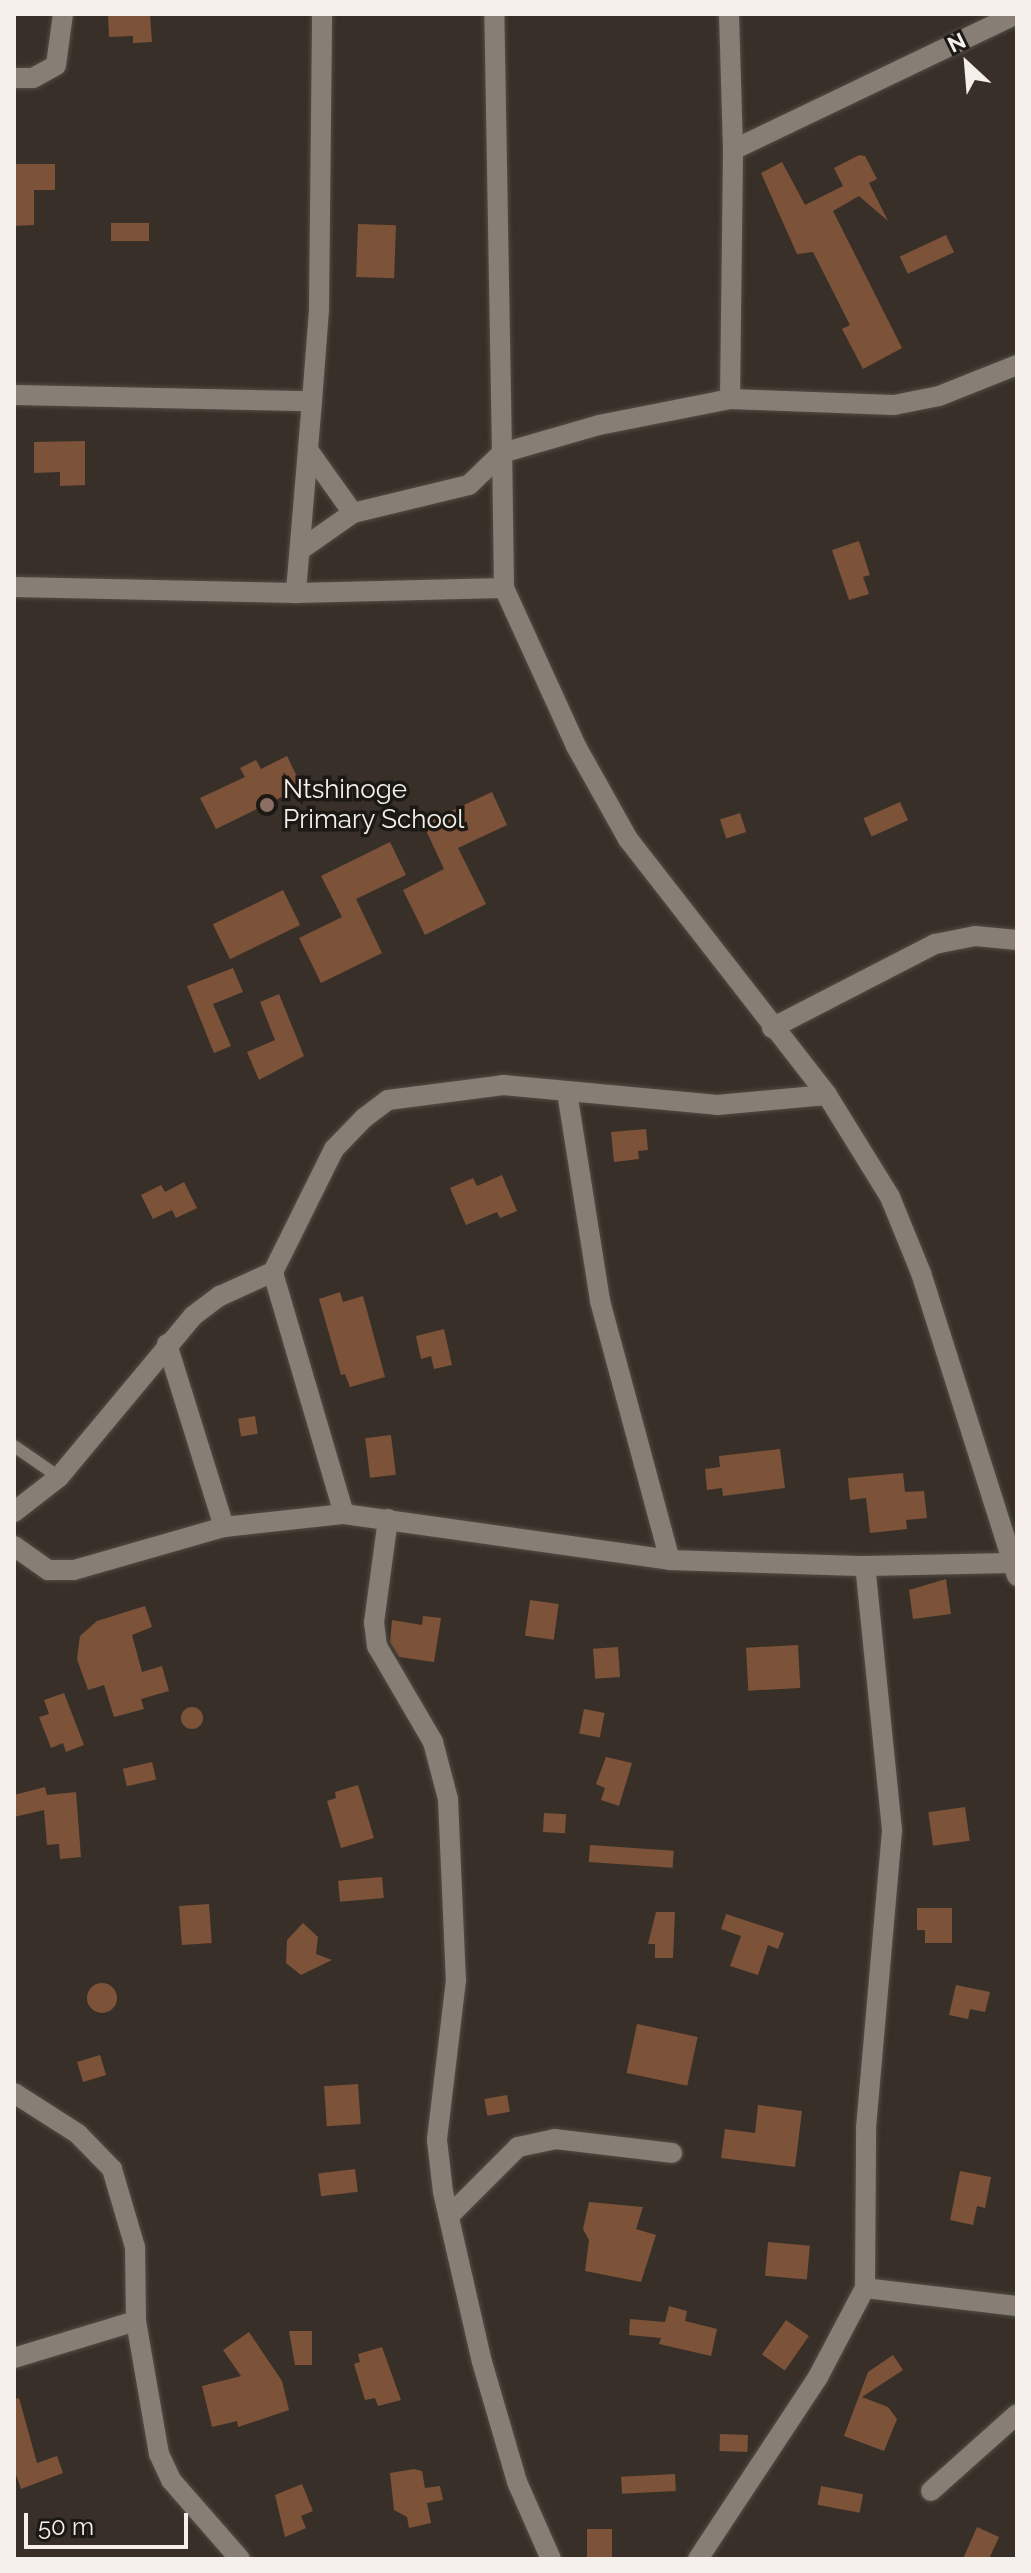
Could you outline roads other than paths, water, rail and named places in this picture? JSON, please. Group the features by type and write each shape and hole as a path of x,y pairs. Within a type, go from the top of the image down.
{"street":[{"path":"14,78 33,78 56,65 63,14"},
{"path":"296,593 319,309 322,14"},
{"path":"14,1546 48,1570 74,1570 224,1527 344,1514 670,1560 865,1566 1014,1556 905,1228 827,1095 628,839 576,746 504,588 494,14"},
{"path":"729,14 733,150 730,399"},
{"path":"733,150 914,67 983,22 1017,14"},
{"path":"300,550 353,513 469,485 502,453 599,425 730,399 894,405 939,396 1017,365"},
{"path":"14,395 312,401"},
{"path":"308,450 353,513"},
{"path":"14,587 296,593 504,588"},
{"path":"772,1028 935,944 975,936 1017,940"},
{"path":"14,1512 59,1477 138,1387 167,1344 220,1296 273,1272 334,1149 388,1100 503,1085 717,1105 827,1095"},
{"path":"567,1092 600,1301 625,1409 670,1560"},
{"path":"273,1272 344,1514"},
{"path":"167,1344 224,1527"},
{"path":"388,1519 374,1622 377,1646 433,1742 448,1799 456,1980 437,2140 449,2216 517,2482 551,2559"},
{"path":"698,2559 818,2377 865,2288 866,2128 892,1830 865,1566"},
{"path":"14,2093 78,2134 112,2169 135,2247 136,2321 159,2454 171,2480 240,2559"},
{"path":"449,2216 518,2147 555,2139 672,2153"},
{"path":"865,2288 1017,2306"},
{"path":"14,2358 136,2321"},
{"path":"931,2491 1017,2414"}],"lane":[{"path":"14,1446 59,1477"}],"place":[{"name":"Ntshinoge Primary School","path":"267,805"}]}
